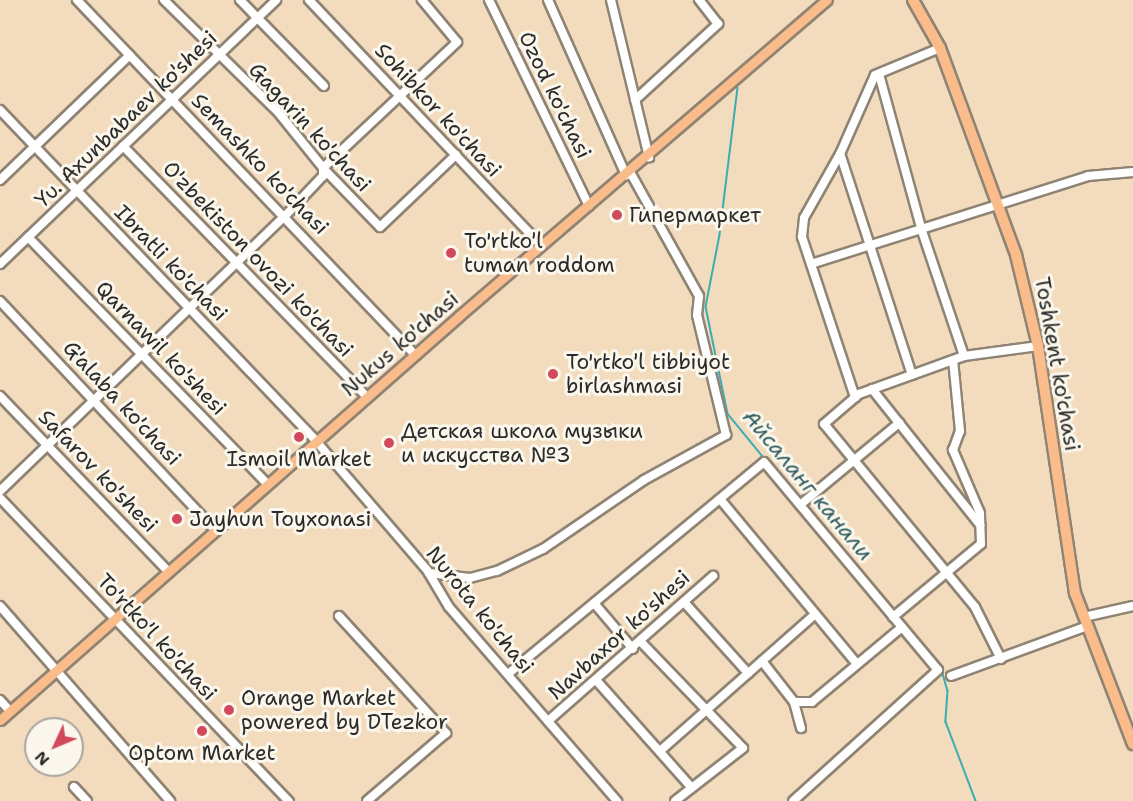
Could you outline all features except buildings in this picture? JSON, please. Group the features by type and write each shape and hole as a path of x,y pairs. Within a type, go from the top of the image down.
{"highway":[{"name":"Toshkent ko'chasi","path":"913,0 940,48 1000,204 1038,346 1068,559 1086,622 1133,744"}],"main road":[{"name":"Nukus ko'chasi","path":"0,720 541,245 649,157 822,2"}],"street":[{"name":"Semashko ko'chasi","path":"77,0 415,355"},
{"name":"Gagarin ko'chasi","path":"164,0 218,56 278,112 322,168 380,227 456,155"},
{"path":"240,0 324,86"},
{"name":"Yu. Axunbabaev ko'shesi","path":"0,264 276,0"},
{"name":"Sohibkor ko'chasi","path":"309,0 541,245"},
{"path":"0,491 285,216 323,176 322,168 402,98 457,42 422,0"},
{"name":"Ozod ko'chasi","path":"489,0 589,206"},
{"path":"429,573 470,578 497,571 543,549 644,480 726,435 697,315 699,296 628,173 548,0"},
{"path":"611,0 649,157"},
{"path":"635,100 718,24 699,0"},
{"path":"855,397 802,237 804,218 840,154 879,74 940,48"},
{"path":"0,180 130,55"},
{"path":"879,74 922,231 964,356"},
{"name":"Ibratli ko'chasi","path":"0,110 316,441"},
{"name":"O'zbekiston ovozi ko'chasi","path":"123,146 367,397"},
{"path":"840,154 868,248 912,375"},
{"path":"811,264 922,231 1088,176 1133,172"},
{"name":"Qarnawil ko'shesi","path":"28,237 267,484"},
{"name":"G'alaba ko'chasi","path":"0,301 216,531"},
{"path":"1001,659 975,607 824,424 855,397 872,389 964,356 1038,346"},
{"path":"893,617 981,544 980,513 953,450 960,431 953,360"},
{"path":"872,389 980,525"},
{"name":"Safarov ko'shesi","path":"0,396 169,572"},
{"path":"801,506 899,423"},
{"name":"Nurota ko'chasi","path":"316,441 429,573 449,607 617,801"},
{"path":"508,674 764,462 938,670 793,801"},
{"name":"To'rtko'l ko'chasi","path":"0,498 289,801"},
{"path":"720,499 813,616 857,664"},
{"name":"Navbaxor ko'shesi","path":"548,722 713,576"},
{"path":"684,602 748,673"},
{"path":"594,603 633,649"},
{"path":"0,606 53,663 56,672 170,801"},
{"path":"951,676 1001,659 1086,622 1133,606"},
{"path":"339,616 446,733 367,801"},
{"path":"660,751 813,616"},
{"path":"794,702 812,702 902,627"},
{"path":"641,642 708,709 743,748 675,801"},
{"path":"762,662 794,702 801,728"},
{"path":"596,680 692,788"},
{"path":"0,700 10,711"},
{"path":"74,788 87,801"}],"waterway":[{"name":"Айсаланг канали","path":"738,88 720,235 706,307 728,414 765,459"},
{"name":"Айсаланг канали","path":"805,505 896,611"},
{"name":"Айсаланг канали","path":"899,615 941,667 948,691 946,722 976,801"}],"place":[{"name":"Гипермаркет","path":"617,215"},
{"name":"To'rtko'l tuman roddom","path":"451,253"},
{"name":"To'rtko'l tibbiyot birlashmasi","path":"553,374"},
{"name":"Ismoil Market","path":"299,437"},
{"name":"Детская школа музыки и искусства №3","path":"389,443"},
{"name":"Jayhun Toyxonasi","path":"177,519"},
{"name":"Orange Market powered by DTezkor","path":"229,710"},
{"name":"Optom Market","path":"202,731"}]}
